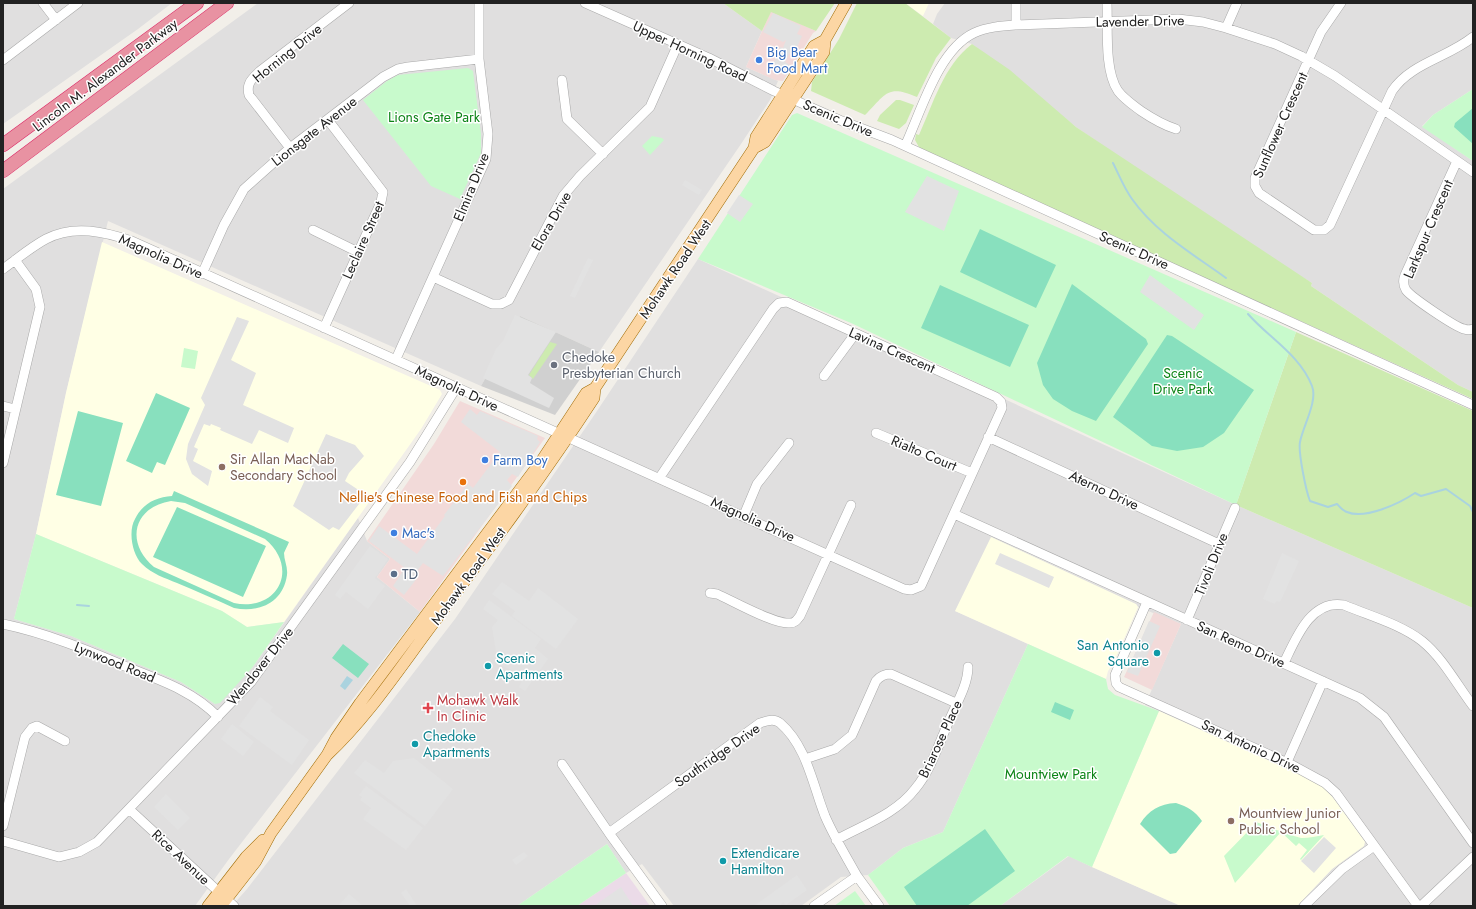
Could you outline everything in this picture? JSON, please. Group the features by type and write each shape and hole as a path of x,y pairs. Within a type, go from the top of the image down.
{"highway":[{"name":"Lincoln M. Alexander Parkway","path":"3,146 197,3"},
{"name":"Lincoln M. Alexander Parkway","path":"3,171 227,3"}],"main road":[{"path":"825,40 846,3"},
{"name":"Mohawk Road West","path":"327,755 345,738 446,607 550,466 563,436 586,393 595,388 754,148 756,137 814,46 825,40"},
{"name":"Mohawk Road West","path":"754,148 765,142 794,99 824,52 825,40"},
{"name":"Mohawk Road West","path":"208,906 225,901 246,857 271,833 327,755 336,738 360,703 542,460 563,436"},
{"path":"445,589 446,607"}],"street":[{"path":"43,3 56,20"},
{"path":"3,60 78,3"},
{"name":"Horning Drive","path":"290,148 250,95 248,88 250,82 260,72 349,3"},
{"name":"Elmira Drive","path":"396,359 486,159 488,134 479,59 479,3"},
{"name":"Upper Horning Road","path":"585,3 678,44 794,99"},
{"path":"1016,3 1016,25"},
{"path":"1107,3 1111,72 1118,91 1129,102 1161,125 1176,129"},
{"path":"1226,28 1236,3"},
{"name":"Sunflower Crescent","path":"1341,3 1328,20 1257,173 1255,183 1256,189 1259,193 1309,228 1319,231 1330,225 1392,90 1402,78 1421,66 1462,45 1473,37"},
{"name":"Lavender Drive","path":"904,146 938,72 952,49 960,41 976,32 992,27 1016,25 1183,19 1226,28 1275,44 1309,60 1473,172"},
{"name":"Elora Drive","path":"433,277 492,304 500,304 508,300 563,196 650,107 678,44"},
{"name":"Lionsgate Avenue","path":"202,274 224,225 244,189 290,148 382,77 398,69 479,59"},
{"path":"562,80 567,119 603,154"},
{"name":"Scenic Drive","path":"794,99 904,146 1473,405"},
{"name":"Leclaire Street","path":"324,328 381,202 383,192 328,120"},
{"name":"Larkspur Crescent","path":"1457,161 1405,275 1404,281 1405,287 1410,293 1434,311 1463,329 1473,329"},
{"name":"Magnolia Drive","path":"3,269 46,238 66,232 86,230 106,232 132,242 396,359 456,388 563,436 660,477 904,589 911,590"},
{"path":"313,230 358,252"},
{"path":"3,463 40,307 36,289 15,260"},
{"name":"Lavina Crescent","path":"660,477 773,309 779,303 787,302 996,397 1001,402 1002,408 921,586 911,590"},
{"path":"824,376 855,334"},
{"name":"Wendover Drive","path":"3,841 59,857 79,852 97,842 251,682 410,462 456,388"},
{"path":"3,406 15,409"},
{"name":"Rialto Court","path":"876,433 972,473"},
{"name":"Aterno Drive","path":"988,437 1219,544"},
{"path":"744,515 757,484 789,443"},
{"path":"710,593 717,594 775,621 788,624 794,622 800,616 851,505"},
{"name":"Tivoli Drive","path":"1187,620 1235,508"},
{"name":"San Remo Drive","path":"954,514 1360,698 1384,716 1473,843"},
{"name":"San Antonio Drive","path":"1147,602 1116,675 1116,683 1120,687 1287,762 1325,783 1336,793 1420,906"},
{"path":"1284,663 1299,631 1313,614 1335,603 1344,605 1400,629 1423,642 1440,659 1473,706"},
{"name":"Lynwood Road","path":"3,624 26,629 71,643 168,684 195,697 218,717"},
{"name":"Briarose Place","path":"836,840 895,807 915,789 925,774 968,676 968,667"},
{"path":"805,759 835,750 852,735 876,681 879,677 886,674 891,674 956,703"},
{"path":"1287,762 1323,681"},
{"name":"Southridge Drive","path":"609,833 760,723 770,720 779,722 793,738 805,759 825,817 836,840 857,876 879,906"},
{"path":"3,826 25,737 28,732 37,726 66,741"},
{"path":"562,764 609,833 662,906"},
{"name":"Rice Avenue","path":"129,809 225,901"},
{"path":"1304,906 1342,869 1374,846"},
{"path":"1420,906 1473,857"},
{"path":"814,906 857,876"}],"shaded area":[{"path":"3,3 172,3 138,29 3,124"},
{"path":"258,3 723,3 762,31 746,67 778,81 770,100 741,144 599,352 520,316 481,386 108,221 66,393 36,534 14,619 71,636 181,682 215,704 252,668 358,518 367,541 390,559 377,577 420,612 229,859 195,906 3,906 3,189"},
{"path":"905,3 929,3 923,16"},
{"path":"945,3 1473,3 1473,89 1433,115 1422,126 1473,161 1473,392 1458,385 1311,286 1312,283 1146,182 1101,144 1076,127 972,44 951,38 933,24 937,14"},
{"path":"771,11 816,31 813,33 783,81 775,80 746,67"},
{"path":"773,13 801,26 797,34 802,36 794,54 790,52 785,62 790,65 785,75 774,70 776,65 773,64 780,47 783,48 786,40 783,42 763,32"},
{"path":"927,176 959,191 944,231 905,212"},
{"path":"685,180 702,190 699,195 682,185"},
{"path":"739,195 753,204 740,222 727,213"},
{"name":"Sir Allan MacNab Secondary School","path":"102,242 440,390 442,394 421,429 284,622 247,627 222,611 36,534 66,393"},
{"path":"588,258 593,260 575,298 570,296"},
{"path":"698,259 1236,505 1473,608 1473,906 1297,906 1332,869 1365,842 1334,799 1324,788 1312,780 1145,705 1181,624 1138,607 1136,604 955,611 1028,644 943,832 903,848 868,875 841,877 801,906 674,906 642,864 626,873 607,844 517,906 232,906 247,889 455,619 597,411"},
{"path":"1150,275 1204,315 1194,330 1140,292"},
{"path":"515,315 556,332 528,375 532,378 530,383 554,398 549,408 483,378 496,349 503,341"},
{"path":"520,316 599,352 555,415 481,386"},
{"path":"237,317 249,321 231,360 256,373 243,405 294,428 288,443 259,430 252,444 220,430 221,428 211,424 210,426 204,424 194,447 198,449 193,461 212,471 208,486 192,474 186,459 188,444 205,405 201,398"},
{"path":"460,401 545,438 420,612 377,577 390,559 367,541 434,444"},
{"path":"470,409 477,415 480,411 538,436 537,439 540,442 518,477 512,474 507,480 512,486 443,576 423,563 414,575 418,577 404,595 393,586 405,568 369,541 379,526 417,554 468,484 473,488 500,452 461,422"},
{"path":"326,434 355,445 364,456 349,473 345,481 366,495 339,530 333,527 329,530 293,506"},
{"path":"991,537 1136,604 1138,607 1113,664 1108,671 1106,679 955,611"},
{"path":"370,546 388,559 375,578 385,586 368,609 346,592 340,599 335,595"},
{"path":"1000,553 1054,577 1049,588 995,564"},
{"path":"1282,553 1299,561 1280,602 1276,601 1275,604 1263,599"},
{"path":"502,582 529,601 538,588 578,619 556,649 512,616 515,611 492,594"},
{"path":"489,600 541,639 535,648 548,659 525,691 519,687 524,676 498,664 492,627 498,620 483,609"},
{"name":"San Antonio Square","path":"1154,612 1181,624 1152,690 1124,677"},
{"path":"1149,621 1160,626 1138,676 1127,672"},
{"path":"260,697 273,707 270,711 309,740 292,765 239,726"},
{"name":"Mountview Junior Public School","path":"1159,711 1312,780 1324,788 1334,799 1365,842 1364,846 1332,869 1297,906 1181,906 1092,867"},
{"path":"232,724 254,742 243,756 221,739"},
{"path":"414,758 453,789 425,826 354,773 365,760 384,773 393,761"},
{"path":"366,786 423,828 406,850 363,819 371,808 360,800 362,797 359,795"},
{"path":"166,794 190,818 178,830 154,807"},
{"path":"1324,837 1336,848 1314,873 1301,861"},
{"path":"524,852 528,856 516,865 512,860"},
{"path":"1069,856 1092,867 1181,906 1000,906"},
{"path":"626,873 650,906 577,906"},
{"path":"797,875 807,890 786,905 783,902 780,906 754,906"},
{"path":"621,887 633,906 594,906"},
{"path":"406,889 417,906 410,906 401,893"},
{"path":"349,894 363,906 338,906"}],"green space":[{"path":"723,3 835,3 816,31 771,12 762,31"},
{"path":"857,3 905,3 951,38 936,58 917,97 899,91 893,91 883,97 865,115 811,91 812,82 839,39"},
{"path":"972,44 1010,70 1076,127 1312,283 1311,286 1458,385 1473,392 1473,399 920,149 915,140 916,134 919,135 940,86 947,74 962,53"},
{"name":"Lions Gate Park","path":"468,68 473,71 481,134 481,153 460,199 431,186 363,100 387,81 398,75"},
{"path":"1473,89 1473,161 1422,127 1433,115"},
{"path":"896,100 914,105 906,123 899,129 877,121 880,115"},
{"path":"1473,108 1473,144 1454,127 1455,123"},
{"name":"Scenic Drive Park","path":"797,113 1296,332 1236,505 851,323 698,259 792,115"},
{"path":"652,136 662,138 664,140 650,155 642,146"},
{"path":"980,229 1056,265 1036,308 960,272"},
{"path":"1072,284 1146,339 1148,344 1096,421 1072,411 1053,399 1043,385 1037,363"},
{"path":"940,285 1029,325 1010,367 921,328"},
{"path":"1296,332 1473,411 1473,608 1236,505"},
{"path":"1167,335 1172,336 1254,390 1224,433 1203,447 1177,451 1152,446 1113,417"},
{"path":"550,342 557,344 533,379 529,375"},
{"path":"184,348 198,351 195,369 181,367"},
{"path":"156,393 190,408 165,465 157,462 152,473 126,461"},
{"path":"78,411 123,423 101,506 56,495"},
{"path":"174,491 289,542 284,553 287,575 285,585 281,593 268,604 261,607 252,609 234,608 159,575 142,564 136,554 132,542 132,530 135,519 141,509 150,502 160,498 172,496","holes":["171,501 185,503 265,539 276,550 281,562 282,574 279,585 272,594 262,601 249,604 234,603 154,567 145,558 139,547 137,537 137,527 141,518 148,510 158,505"]},
{"path":"177,507 266,546 243,597 153,557"},
{"path":"36,534 222,611 247,627 284,622 252,668 220,703 215,704 181,682 71,636 14,619"},
{"path":"343,644 369,664 358,678 332,658"},
{"name":"Mountview Park","path":"1028,644 1106,679 1108,689 1115,695 1159,711 1092,867 1068,856 1000,906 890,906 868,875 903,848 943,832"},
{"path":"1055,702 1074,710 1070,720 1051,712"},
{"path":"1176,803 1191,810 1202,821 1176,853 1170,854 1140,824 1151,811 1160,806"},
{"path":"1257,822 1302,838 1324,835 1301,860 1300,859 1307,850 1299,843 1296,846 1281,832 1235,883 1224,856"},
{"path":"985,829 1015,871 967,906 917,906 904,887"},
{"path":"607,844 626,873 577,906 517,906"},
{"path":"855,891 866,906 834,906"}],"water":[{"path":"347,676 353,680 345,690 340,686"}],"waterway":[{"path":"1113,163 1129,195 1152,222 1164,233 1226,278"},
{"path":"1248,314 1292,356 1307,375 1312,386 1312,406 1300,442 1303,472 1310,501 1328,507 1337,504 1346,511 1354,514 1363,514 1392,506 1415,493 1421,496 1446,489 1470,506 1473,512"},
{"path":"77,605 89,606"}],"place":[{"name":"Big Bear Food Mart","path":"759,60"},
{"name":"Chedoke Presbyterian Church","path":"554,365"},
{"name":"Farm Boy","path":"485,460"},
{"name":"Sir Allan MacNab Secondary School","path":"222,467"},
{"name":"Nellie's Chinese Food and Fish and Chips","path":"463,482"},
{"name":"Mac's","path":"394,533"},
{"name":"TD","path":"394,574"},
{"name":"San Antonio Square","path":"1157,653"},
{"name":"Scenic Apartments","path":"488,666"},
{"name":"Mohawk Walk In Clinic","path":"428,708"},
{"name":"Chedoke Apartments","path":"415,744"},
{"name":"Mountview Junior Public School","path":"1231,821"},
{"name":"Extendicare Hamilton","path":"723,861"}]}
